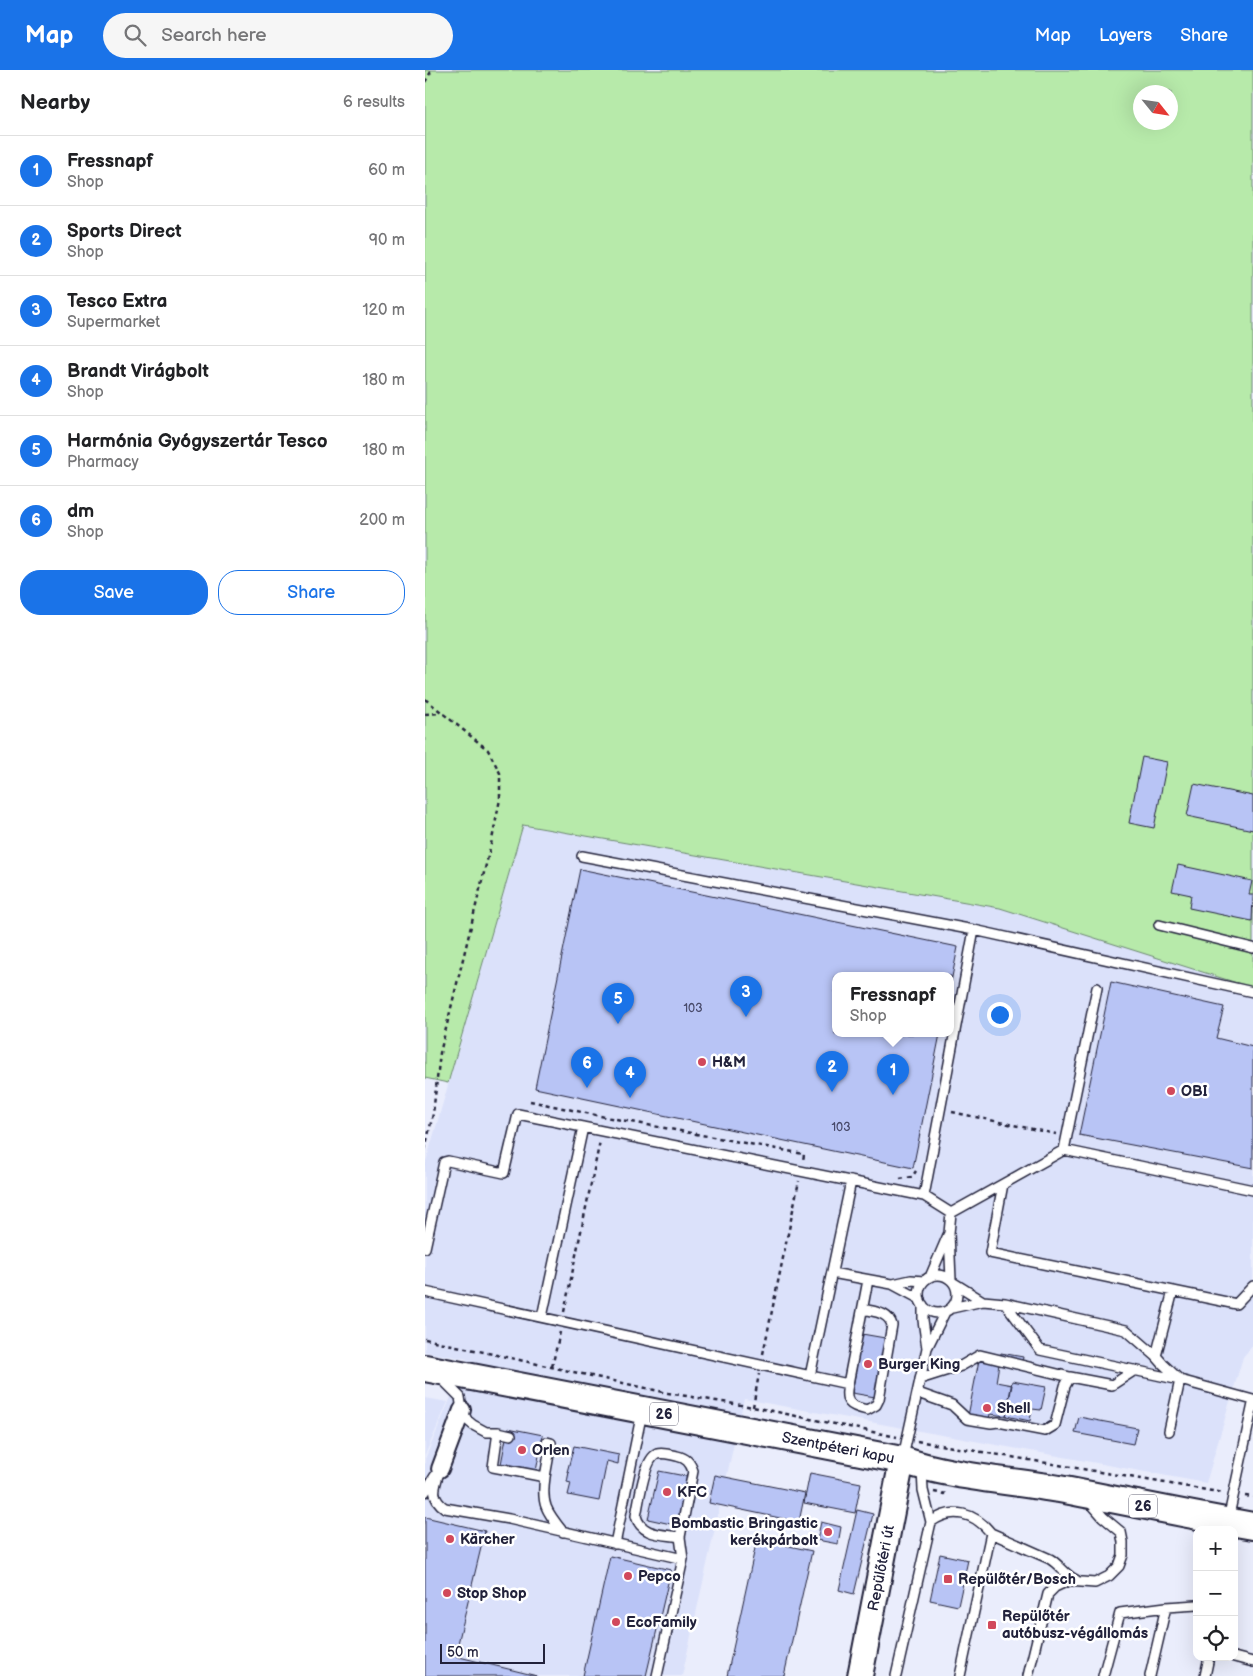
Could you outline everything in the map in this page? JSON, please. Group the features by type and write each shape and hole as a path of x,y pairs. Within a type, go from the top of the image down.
{"main road":[{"name":"Szentpéteri kapu","path":"429,1369 642,1409 910,1455 1228,1526"},
{"name":"Szentpéteri kapu","path":"1238,1526 1253,1526"}],"street":[{"path":"439,1469 463,1410"},
{"name":"Repülőtéri út","path":"860,1676 910,1455"}],"lane":[{"path":"583,856 974,930 1253,992"},
{"path":"1159,925 1253,948"},
{"path":"954,1035 974,930"},
{"path":"1064,1150 1097,988"},
{"path":"924,1196 954,1037"},
{"path":"425,1248 444,1162 449,1161 504,1174 518,1114 924,1196 951,1212"},
{"path":"542,1317 583,1127"},
{"path":"951,1212 1064,1150 1253,1190"},
{"path":"810,1376 851,1181"},
{"path":"1003,1184 990,1254 1236,1304 1253,1286"},
{"path":"927,1348 949,1310 956,1302 957,1294 953,1282 949,1233 951,1212"},
{"path":"896,1676 931,1522 923,1490 910,1455 918,1393 927,1348 919,1292 949,1233"},
{"path":"832,1273 892,1284 941,1275 983,1301"},
{"path":"863,1310 882,1313 887,1316 891,1325 879,1399 876,1405 867,1410 855,1408 851,1405 846,1394 868,1280"},
{"path":"892,1284 921,1302 928,1310 934,1313 983,1301 1126,1330 1181,1380"},
{"path":"1156,1356 1173,1291"},
{"path":"425,1292 848,1384"},
{"path":"1005,1304 1040,1350 1181,1380 1253,1402 1228,1526"},
{"path":"921,1379 961,1366 980,1355 1112,1386 1135,1370"},
{"path":"429,1369 460,1398 467,1420 473,1425 486,1432 511,1434"},
{"path":"918,1393 952,1405 967,1419 991,1423 997,1422 1045,1431 1055,1424 1065,1386 1070,1377"},
{"path":"1169,1431 1181,1380"},
{"path":"615,1544 642,1409"},
{"path":"498,1432 493,1467 545,1477"},
{"path":"547,1442 551,1443 543,1494 549,1515 563,1532"},
{"path":"657,1676 683,1559 680,1537 693,1471 691,1464 682,1458 661,1453 655,1455 647,1464 636,1516 637,1523 647,1532 680,1537"},
{"path":"439,1469 434,1497 445,1508 509,1520 683,1559"},
{"path":"425,1492 439,1469"},
{"path":"1028,1676 1048,1594 1055,1587 1068,1581 1095,1583 1109,1576 1119,1566 1123,1555 1121,1532 1103,1517 1082,1494"},
{"path":"931,1522 946,1514 967,1514 984,1524 991,1533 1050,1558 1070,1577 1083,1583"},
{"path":"960,1676 991,1533"},
{"path":"1103,1676 1120,1613 1193,1605"},
{"path":"1150,1676 1166,1607"},
{"path":"1238,1658 1253,1662"},
{"path":"1205,1676 1208,1661"}],"path":[{"path":"425,82 432,70"},
{"path":"425,699 489,750 499,773 500,799 492,840 440,1053 433,1114 425,1149"},
{"path":"425,714 443,713"},
{"path":"530,1101 804,1154 753,1407"},
{"path":"940,1109 1067,1136"},
{"path":"551,1367 605,1117"},
{"path":"803,1159 812,1161"},
{"path":"892,1177 901,1179 912,1177 921,1165"},
{"path":"425,1339 668,1393 753,1407 910,1455 1233,1495"}],"shaded area":[{"path":"523,825 1000,908 1253,988 1253,1345 1243,1357 1206,1483 744,1399 682,1676 425,1676 425,1459 467,1359 425,1352 425,1165"},
{"path":"425,1398 448,1402 425,1455"}],"green space":[{"path":"425,70 1253,70 1253,988 1000,908 523,825 448,1083 425,1078"}],"building":[{"path":"1142,757 1167,762 1154,828 1129,823"},
{"path":"1194,784 1253,796 1253,830 1187,816"},
{"path":"1178,865 1252,881 1249,895 1253,895 1252,921 1189,908 1191,895 1172,891"},
{"path":"580,869 958,947 953,972 832,972 832,1037 939,1037 913,1168 535,1088"},
{"name":"OBI","path":"1111,982 1224,1007 1216,1038 1253,1047 1253,1168 1079,1135"},
{"path":"862,1334 885,1338 875,1397 852,1393"},
{"path":"1001,1353 1023,1357 1021,1368 999,1364"},
{"path":"979,1360 999,1364 996,1382 1012,1385 1006,1416 990,1414 989,1420 968,1416"},
{"path":"1012,1381 1046,1387 1041,1410 1032,1409 1030,1421 1006,1416"},
{"path":"1079,1417 1137,1428 1133,1444 1075,1433"},
{"name":"Orlen","path":"508,1428 543,1435 536,1471 501,1464"},
{"path":"574,1446 619,1455 618,1464 607,1461 599,1501 568,1495 571,1483 567,1482 569,1472 567,1472"},
{"path":"659,1471 690,1477 680,1526 648,1519"},
{"path":"810,1473 861,1483 855,1513 804,1503"},
{"path":"715,1475 805,1493 799,1522 709,1503"},
{"path":"857,1510 873,1514 854,1594 839,1590"},
{"name":"Stop Shop","path":"425,1517 485,1531 455,1656 537,1676 425,1676"},
{"path":"821,1522 841,1527 838,1544 817,1540"},
{"path":"757,1539 812,1551 784,1676 727,1676"},
{"path":"940,1554 968,1560 958,1606 930,1600"},
{"path":"610,1556 671,1570 646,1676 583,1676"}],"place":[{"name":"Tesco Extra","path":"746,1017"},
{"name":"Harmónia Gyógyszertár Tesco","path":"618,1024"},
{"name":"H&M","path":"702,1062"},
{"name":"dm","path":"587,1088"},
{"name":"OBI","path":"1171,1091"},
{"name":"Sports Direct","path":"832,1092"},
{"name":"Fressnapf","path":"893,1095"},
{"name":"Brandt Virágbolt","path":"630,1098"},
{"name":"Burger King","path":"868,1364"},
{"name":"Shell","path":"987,1408"},
{"name":"Orlen","path":"522,1450"},
{"name":"KFC","path":"667,1492"},
{"name":"Bombastic Bringastic kerékpárbolt","path":"828,1532"},
{"name":"Kärcher","path":"450,1539"},
{"name":"Pepco","path":"628,1576"},
{"name":"Repülőtér/Bosch","path":"948,1579"},
{"name":"Stop Shop","path":"447,1593"},
{"name":"EcoFamily","path":"616,1622"},
{"name":"Repülőtér autóbusz-végállomás","path":"992,1625"}]}
